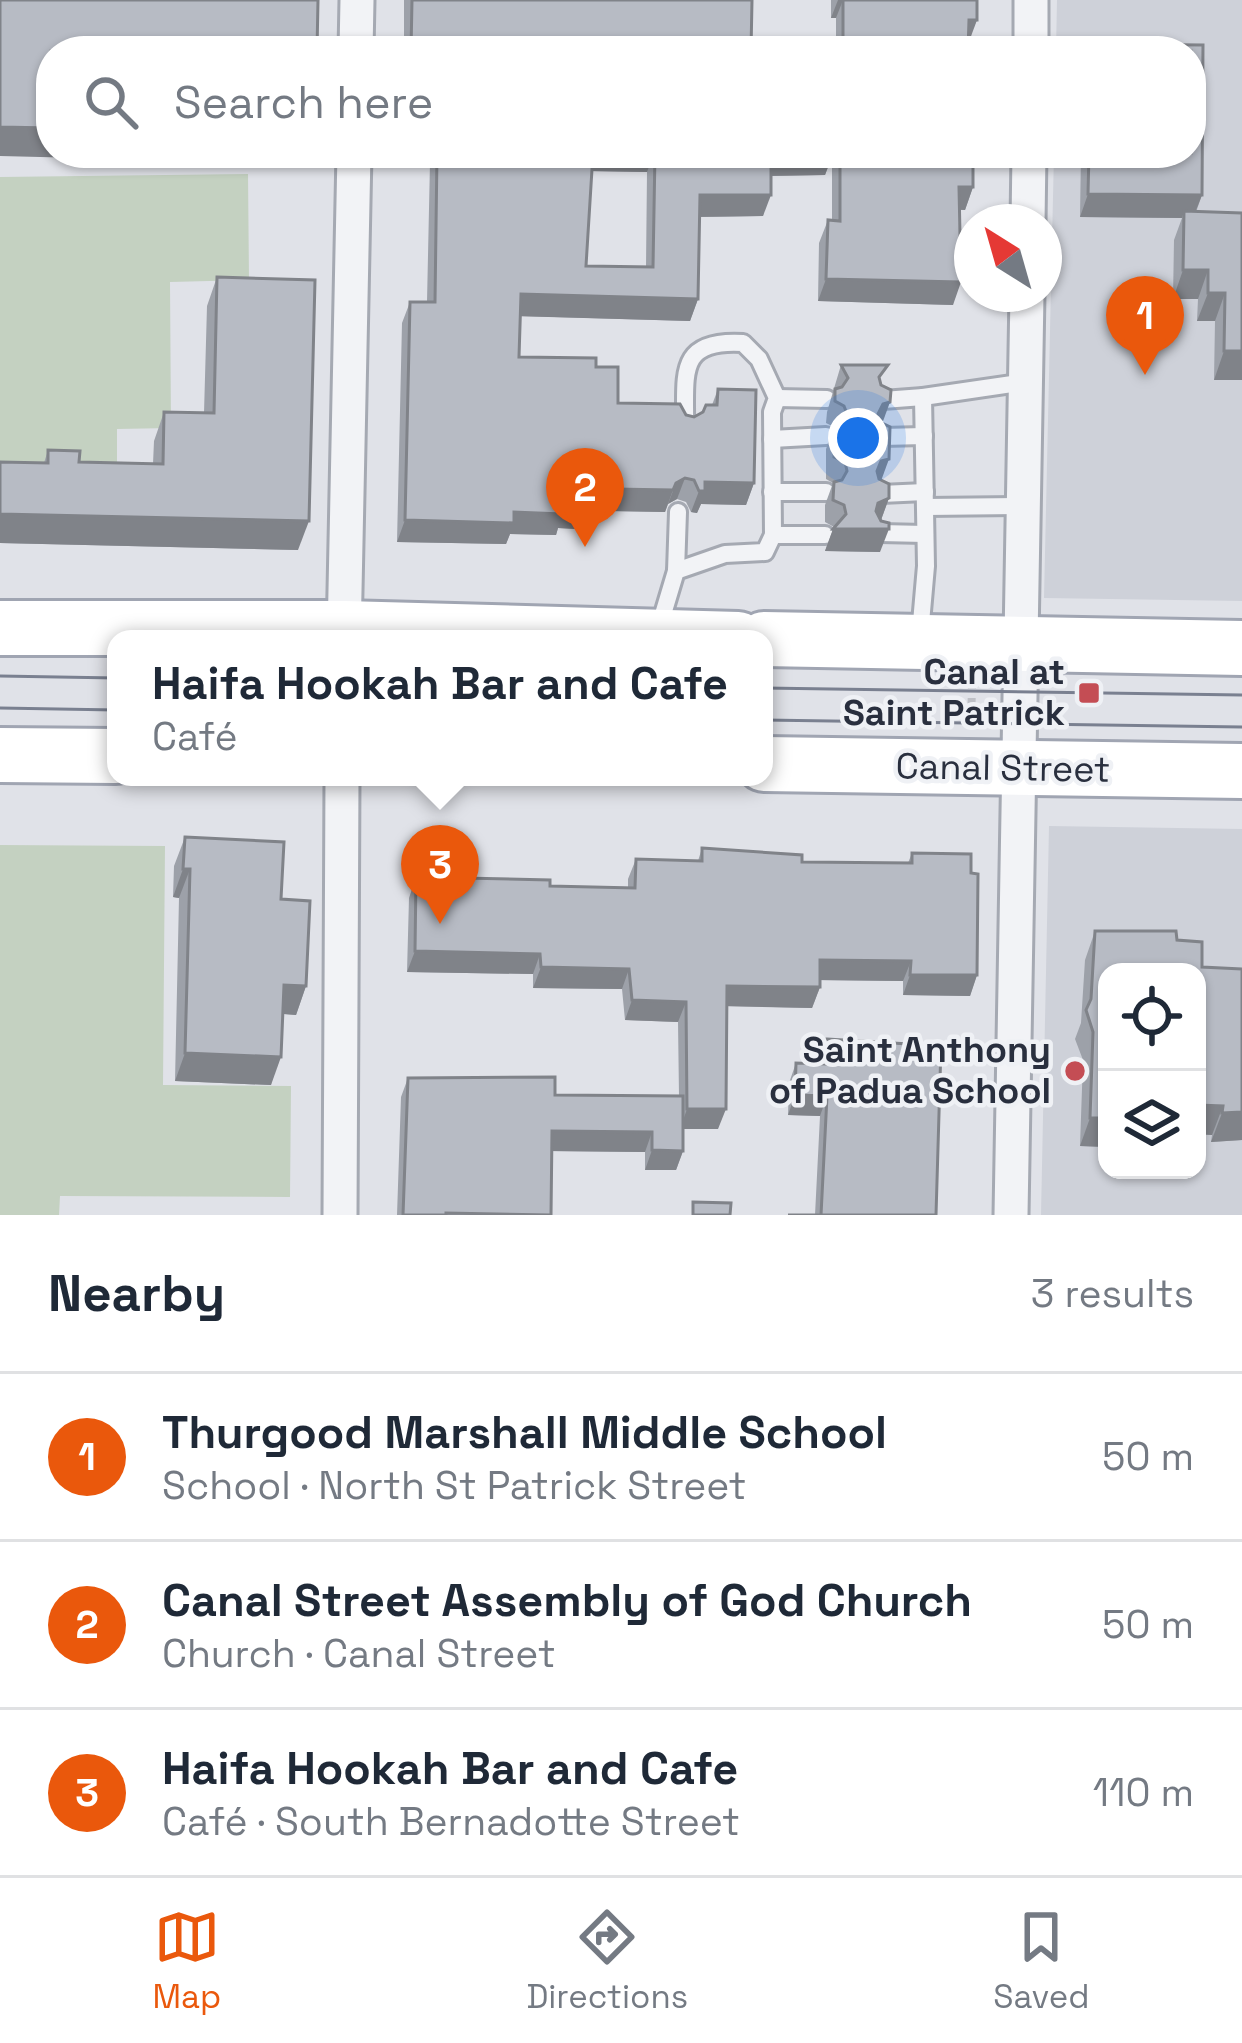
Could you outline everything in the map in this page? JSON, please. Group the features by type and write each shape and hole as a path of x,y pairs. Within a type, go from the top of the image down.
{"main road":[{"path":"0,628 138,630"},
{"path":"773,639 1242,648"},
{"path":"0,755 107,756"},
{"name":"Canal Street","path":"773,764 1242,771"}],"street":[{"path":"356,36 357,0"},
{"path":"1030,36 1031,0"},
{"path":"344,630 354,168"},
{"path":"1028,204 1029,168"},
{"path":"1011,1215 1027,312"},
{"path":"340,1215 342,786"}],"lane":[{"path":"676,571 725,554 765,552 773,536 772,412 777,398 759,359 742,343 719,341 691,356 686,366 685,426"},
{"path":"883,400 1026,382"},
{"path":"919,642 925,534 923,397"},
{"path":"777,398 827,399"},
{"path":"772,440 826,436"},
{"path":"882,437 924,436"},
{"path":"772,492 826,493"},
{"path":"881,494 1025,506"},
{"path":"658,630 676,571 678,512"},
{"path":"880,533 925,534"},
{"path":"773,536 825,535"}],"path":[{"path":"971,738 973,674"}],"shaded area":[{"path":"1057,0 1242,0 1242,601 1044,598 1050,312 1062,312 1062,204 1053,204 1054,168 1206,168 1206,36 1056,36"},
{"name":"Saint Anthony of Padua School","path":"1049,826 1242,829 1242,1215 1041,1215"}],"green space":[{"path":"248,174 249,280 170,282 171,428 117,429 117,468 0,469 0,177"},
{"path":"0,845 165,846 163,1085 291,1086 290,1197 60,1196 59,1215 0,1215"}],"building":[{"path":"0,0 318,0 317,36 36,36 36,128 0,127"},
{"path":"412,0 752,0 751,36 411,36"},
{"path":"843,0 977,0 977,20 969,20 968,36 843,36"},
{"path":"437,168 592,168 586,266 653,267 655,168 771,168 771,195 700,195 698,299 521,294 519,357 596,358 596,367 618,367 618,403 680,404 686,415 694,417 706,405 717,405 718,389 756,390 754,483 705,482 705,491 699,491 694,480 685,478 673,490 615,489 615,497 585,497 585,507 563,506 563,514 514,512 514,523 405,520 410,302 435,302"},
{"path":"840,168 973,168 973,187 959,187 959,204 954,204 954,282 826,279 828,220 840,221"},
{"path":"1089,168 1202,168 1202,195 1088,194"},
{"path":"1184,211 1242,213 1242,351 1224,351 1225,293 1208,293 1208,270 1183,270"},
{"path":"217,277 315,280 309,521 0,514 0,462 48,463 48,450 80,451 79,462 163,464 164,412 214,413"},
{"path":"841,365 888,365 879,377 881,385 891,390 890,402 878,414 880,422 890,427 889,459 881,461 877,471 879,479 889,484 889,498 878,503 876,511 889,529 833,529 846,514 844,505 833,500 834,482 842,480 847,471 845,462 834,457 834,426 847,414 835,401 835,389 848,378"},
{"path":"185,837 284,842 281,899 310,901 306,986 284,985 281,1057 185,1053 190,869 183,869"},
{"path":"702,848 802,855 802,862 912,863 912,853 971,854 971,873 978,874 977,975 910,975 911,961 820,960 820,987 727,986 726,1109 687,1109 686,1002 632,1000 629,969 541,967 540,954 415,951 416,877 550,880 550,886 635,888 636,859 702,861"},
{"path":"1095,931 1176,931 1177,940 1202,942 1202,963 1098,963 1098,1118 1090,1118 1093,1032 1086,1010 1091,999"},
{"path":"1206,967 1242,969 1242,1112 1222,1113 1223,1106 1206,1105"},
{"path":"827,1039 941,1046 936,1215 821,1215 827,1096 795,1095 796,1063 826,1064"},
{"path":"555,1077 555,1095 683,1096 683,1151 652,1150 652,1132 552,1131 551,1215 403,1215 408,1078"},
{"path":"693,1202 731,1203 730,1215 693,1215"}],"tram line":[{"path":"0,676 107,678"},
{"path":"773,688 1242,695"},
{"path":"0,708 107,710"},
{"path":"773,720 1242,727"}],"place":[{"name":"Thurgood Marshall Middle School","path":"1145,375"},
{"name":"Canal Street Assembly of God Church","path":"585,547"},
{"name":"Canal at Saint Patrick","path":"1089,693"},
{"name":"Haifa Hookah Bar and Cafe","path":"440,924"},
{"name":"Saint Anthony of Padua School","path":"1075,1071"}]}
